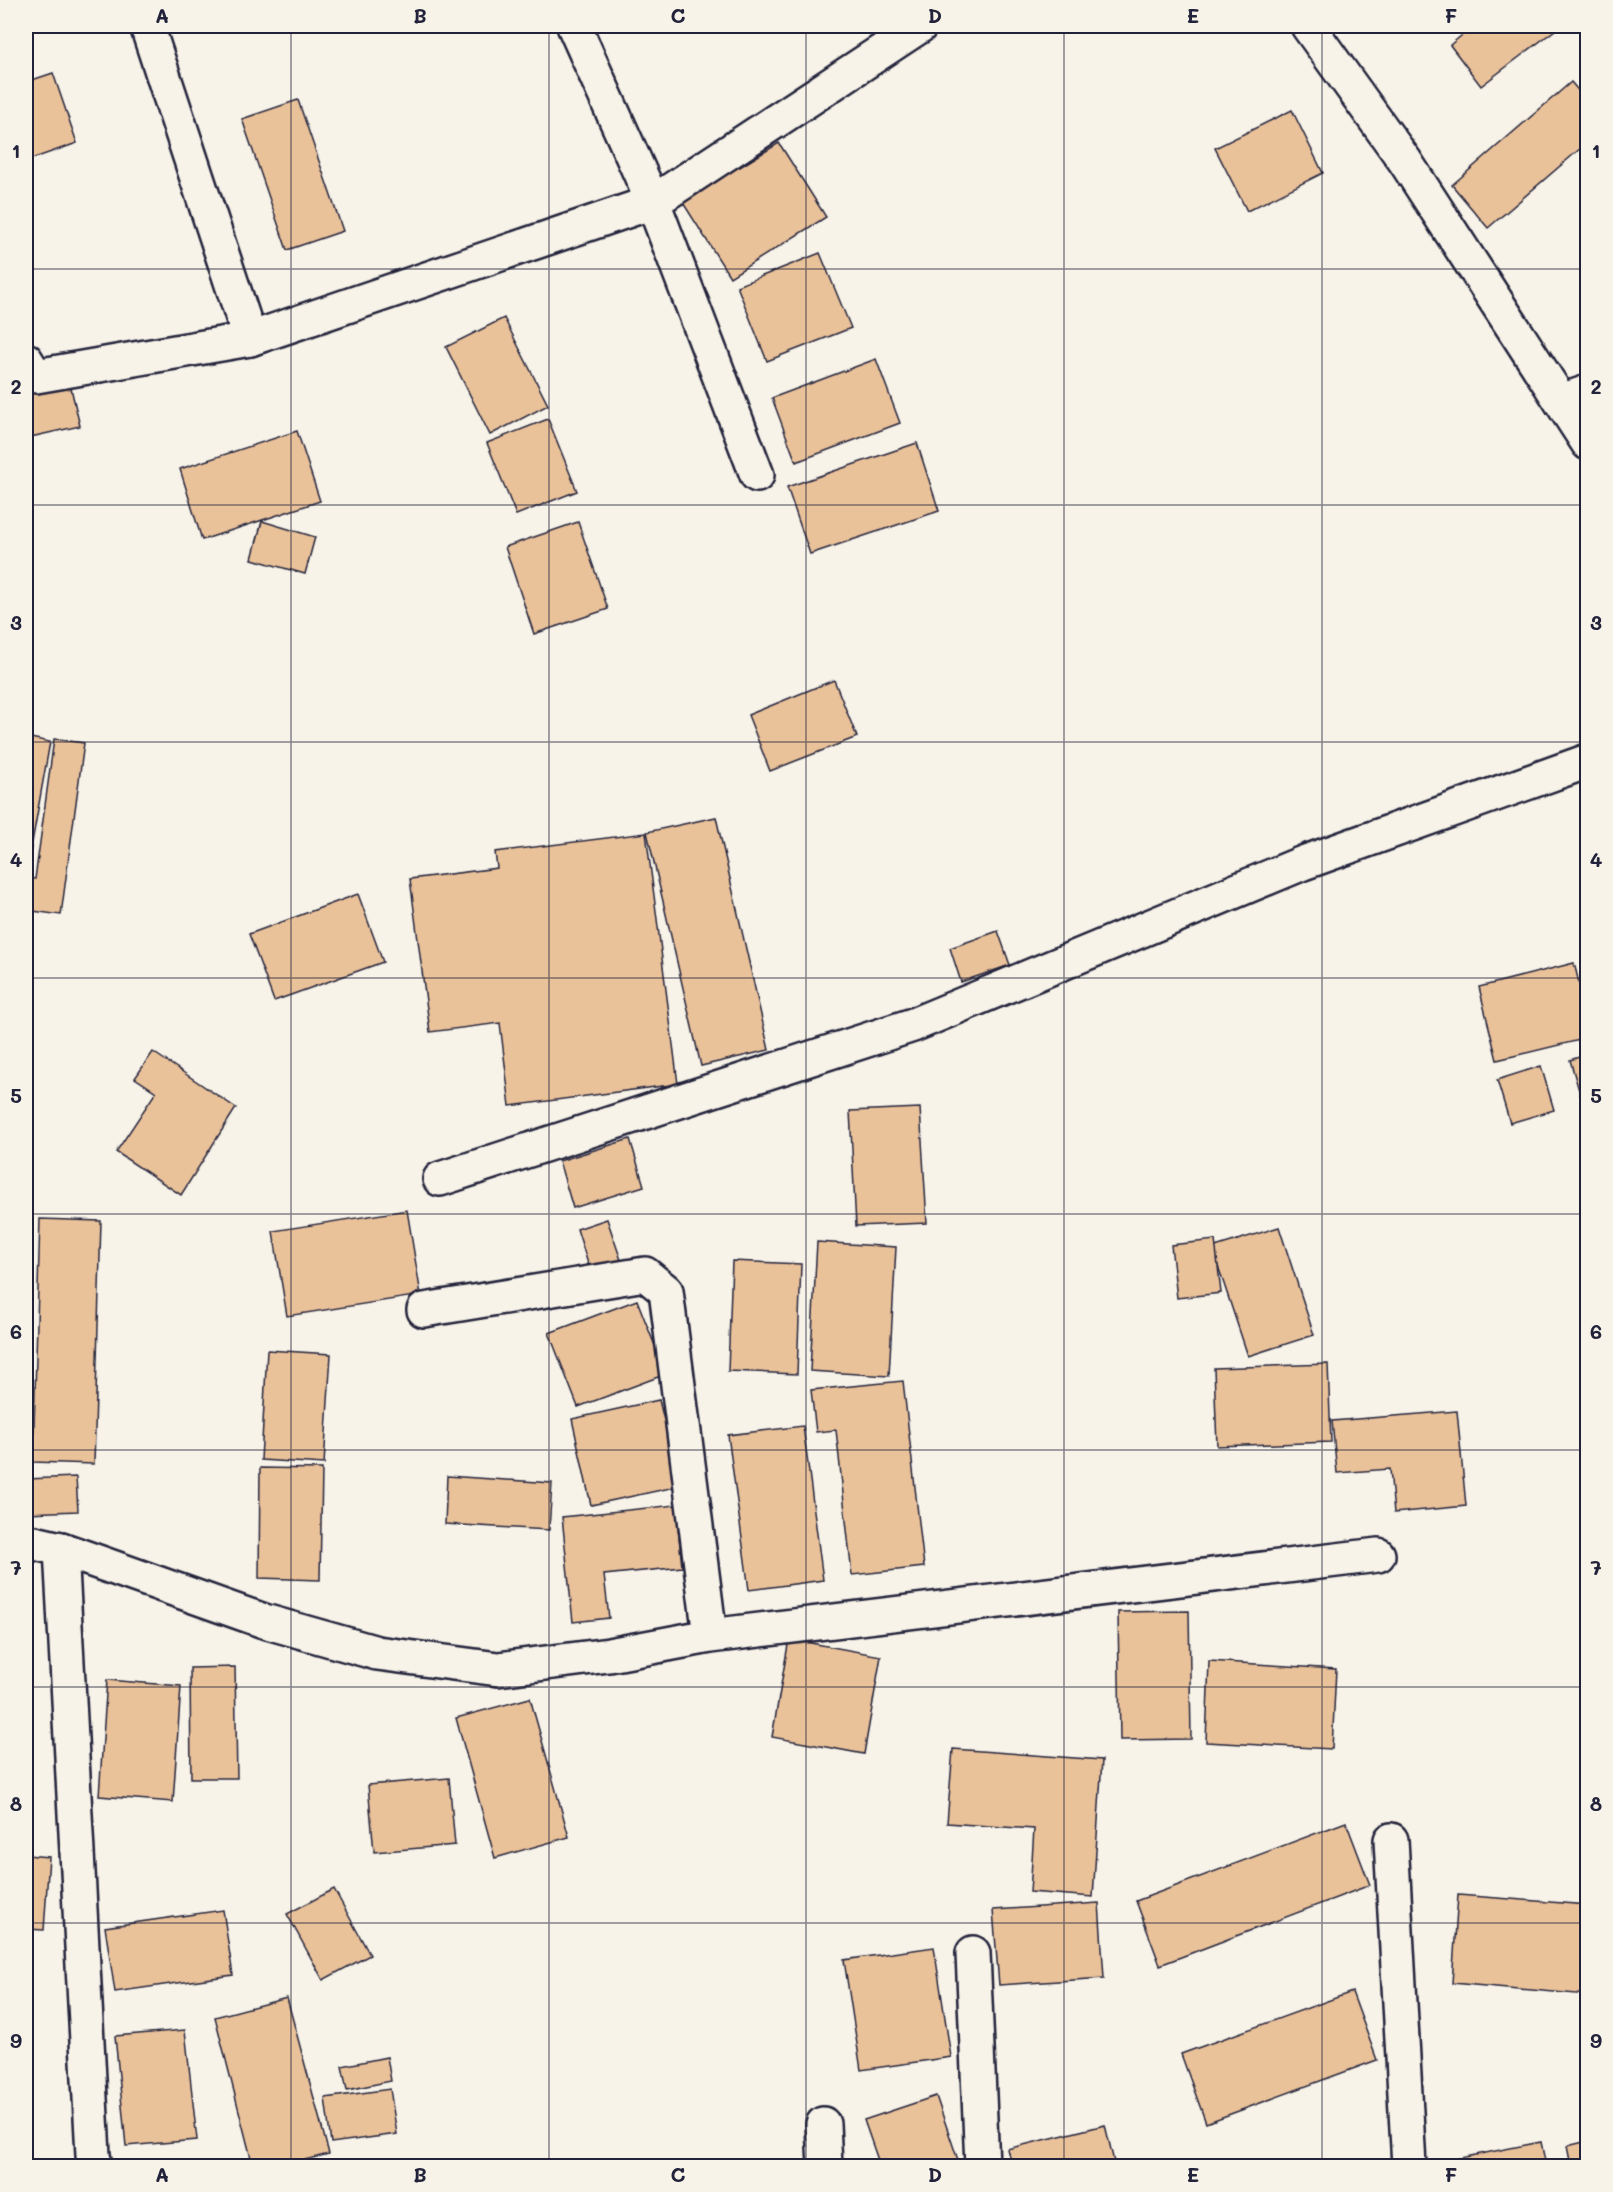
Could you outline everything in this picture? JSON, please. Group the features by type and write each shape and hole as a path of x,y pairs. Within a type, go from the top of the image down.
{"street":[{"path":"147,26 250,339"},
{"path":"573,26 653,202 757,475"},
{"path":"26,360 36,376 250,339 653,202 920,26"},
{"path":"1308,26 1574,396 1587,443"},
{"path":"440,1179 913,1025 1303,863 1587,761"},
{"path":"424,1310 645,1274 666,1291 710,1636"},
{"path":"26,1541 62,1550 264,1621 376,1653 498,1669 609,1655 710,1636 1378,1555"},
{"path":"62,1550 95,2166"},
{"path":"1391,1840 1409,2166"},
{"path":"973,1953 982,2166"},
{"path":"823,2124 825,2166"}],"building":[{"path":"1464,26 1559,27 1481,86 1450,45 1467,31"},
{"path":"53,73 77,143 26,161 26,82"},
{"path":"1571,82 1588,102 1588,142 1488,228 1452,185"},
{"path":"298,100 343,231 287,250 242,119"},
{"path":"1292,110 1323,173 1247,211 1215,148"},
{"path":"779,143 826,217 730,277 680,198 737,163 740,167"},
{"path":"820,253 851,328 767,361 737,286"},
{"path":"504,318 548,405 490,435 446,347"},
{"path":"876,359 900,423 796,462 772,398"},
{"path":"70,384 80,426 26,438 26,393"},
{"path":"548,419 577,491 516,515 487,443"},
{"path":"297,431 320,501 202,540 180,469"},
{"path":"917,443 939,511 810,554 787,487"},
{"path":"262,521 315,537 305,574 252,559"},
{"path":"578,522 608,609 534,634 505,547"},
{"path":"834,680 857,737 770,771 748,715"},
{"path":"26,737 50,742 27,871 26,871"},
{"path":"54,739 84,743 61,915 26,910 26,878 35,879"},
{"path":"716,817 769,1050 701,1066 647,832"},
{"path":"646,833 678,1084 510,1106 500,1023 430,1032 410,879 497,868 495,852"},
{"path":"358,894 383,962 274,1001 249,934"},
{"path":"998,931 1010,965 961,982 950,948"},
{"path":"1574,963 1588,1018 1588,1038 1497,1060 1479,987"},
{"path":"153,1052 236,1108 181,1195 116,1152 156,1092 135,1078"},
{"path":"1588,1054 1588,1106 1584,1107 1570,1060"},
{"path":"1541,1066 1554,1110 1510,1123 1497,1080"},
{"path":"920,1108 927,1223 856,1226 850,1111"},
{"path":"630,1139 644,1186 573,1208 559,1161"},
{"path":"407,1210 421,1295 287,1316 273,1231"},
{"path":"40,1219 101,1221 94,1464 33,1462"},
{"path":"607,1219 621,1260 590,1270 577,1229"},
{"path":"1279,1227 1314,1335 1248,1356 1212,1248"},
{"path":"1215,1240 1221,1293 1177,1298 1171,1245"},
{"path":"817,1242 896,1247 889,1376 810,1371"},
{"path":"732,1261 801,1264 797,1374 728,1371"},
{"path":"637,1300 666,1374 578,1407 549,1333"},
{"path":"267,1350 331,1354 324,1464 261,1460"},
{"path":"1328,1364 1331,1442 1217,1446 1214,1368"},
{"path":"903,1381 924,1567 852,1575 836,1430 816,1432 811,1390"},
{"path":"659,1400 680,1486 591,1505 572,1419"},
{"path":"1457,1411 1466,1506 1394,1513 1390,1469 1337,1473 1332,1421"},
{"path":"803,1426 823,1580 749,1590 728,1435"},
{"path":"260,1468 322,1469 320,1580 259,1578"},
{"path":"447,1476 552,1483 549,1530 445,1524"},
{"path":"76,1477 78,1511 26,1513 26,1479"},
{"path":"676,1505 682,1567 604,1575 609,1618 573,1622 562,1517"},
{"path":"1189,1611 1191,1739 1120,1740 1118,1612"},
{"path":"789,1639 881,1656 864,1754 772,1737"},
{"path":"1209,1661 1336,1669 1332,1749 1206,1742"},
{"path":"235,1667 237,1778 191,1778 190,1668"},
{"path":"107,1680 181,1686 173,1802 99,1796"},
{"path":"530,1698 569,1837 495,1858 456,1718"},
{"path":"953,1749 1102,1760 1093,1897 1030,1892 1034,1829 947,1823"},
{"path":"449,1778 455,1845 374,1852 368,1785"},
{"path":"1346,1822 1370,1885 1160,1965 1136,1901"},
{"path":"26,1855 49,1857 44,1930 26,1929"},
{"path":"334,1889 370,1955 323,1980 287,1914"},
{"path":"1458,1895 1588,1905 1588,1995 1452,1983"},
{"path":"1099,1903 1104,1978 999,1985 993,1910"},
{"path":"223,1910 233,1975 115,1992 105,1927"},
{"path":"934,1947 951,2057 861,2070 844,1960"},
{"path":"1352,1992 1377,2060 1206,2123 1181,2054"},
{"path":"287,1998 329,2154 280,2166 253,2166 215,2017"},
{"path":"185,2030 197,2140 126,2146 115,2036"},
{"path":"387,2057 391,2081 347,2090 342,2066"},
{"path":"390,2089 397,2134 331,2143 325,2098"},
{"path":"936,2096 960,2166 880,2166 864,2120"},
{"path":"1105,2125 1115,2166 1012,2166 1007,2149"},
{"path":"1588,2141 1588,2166 1571,2166 1567,2146"},
{"path":"1541,2142 1546,2166 1441,2166 1440,2162"},
{"path":"401,2159 404,2166 380,2166"}]}
